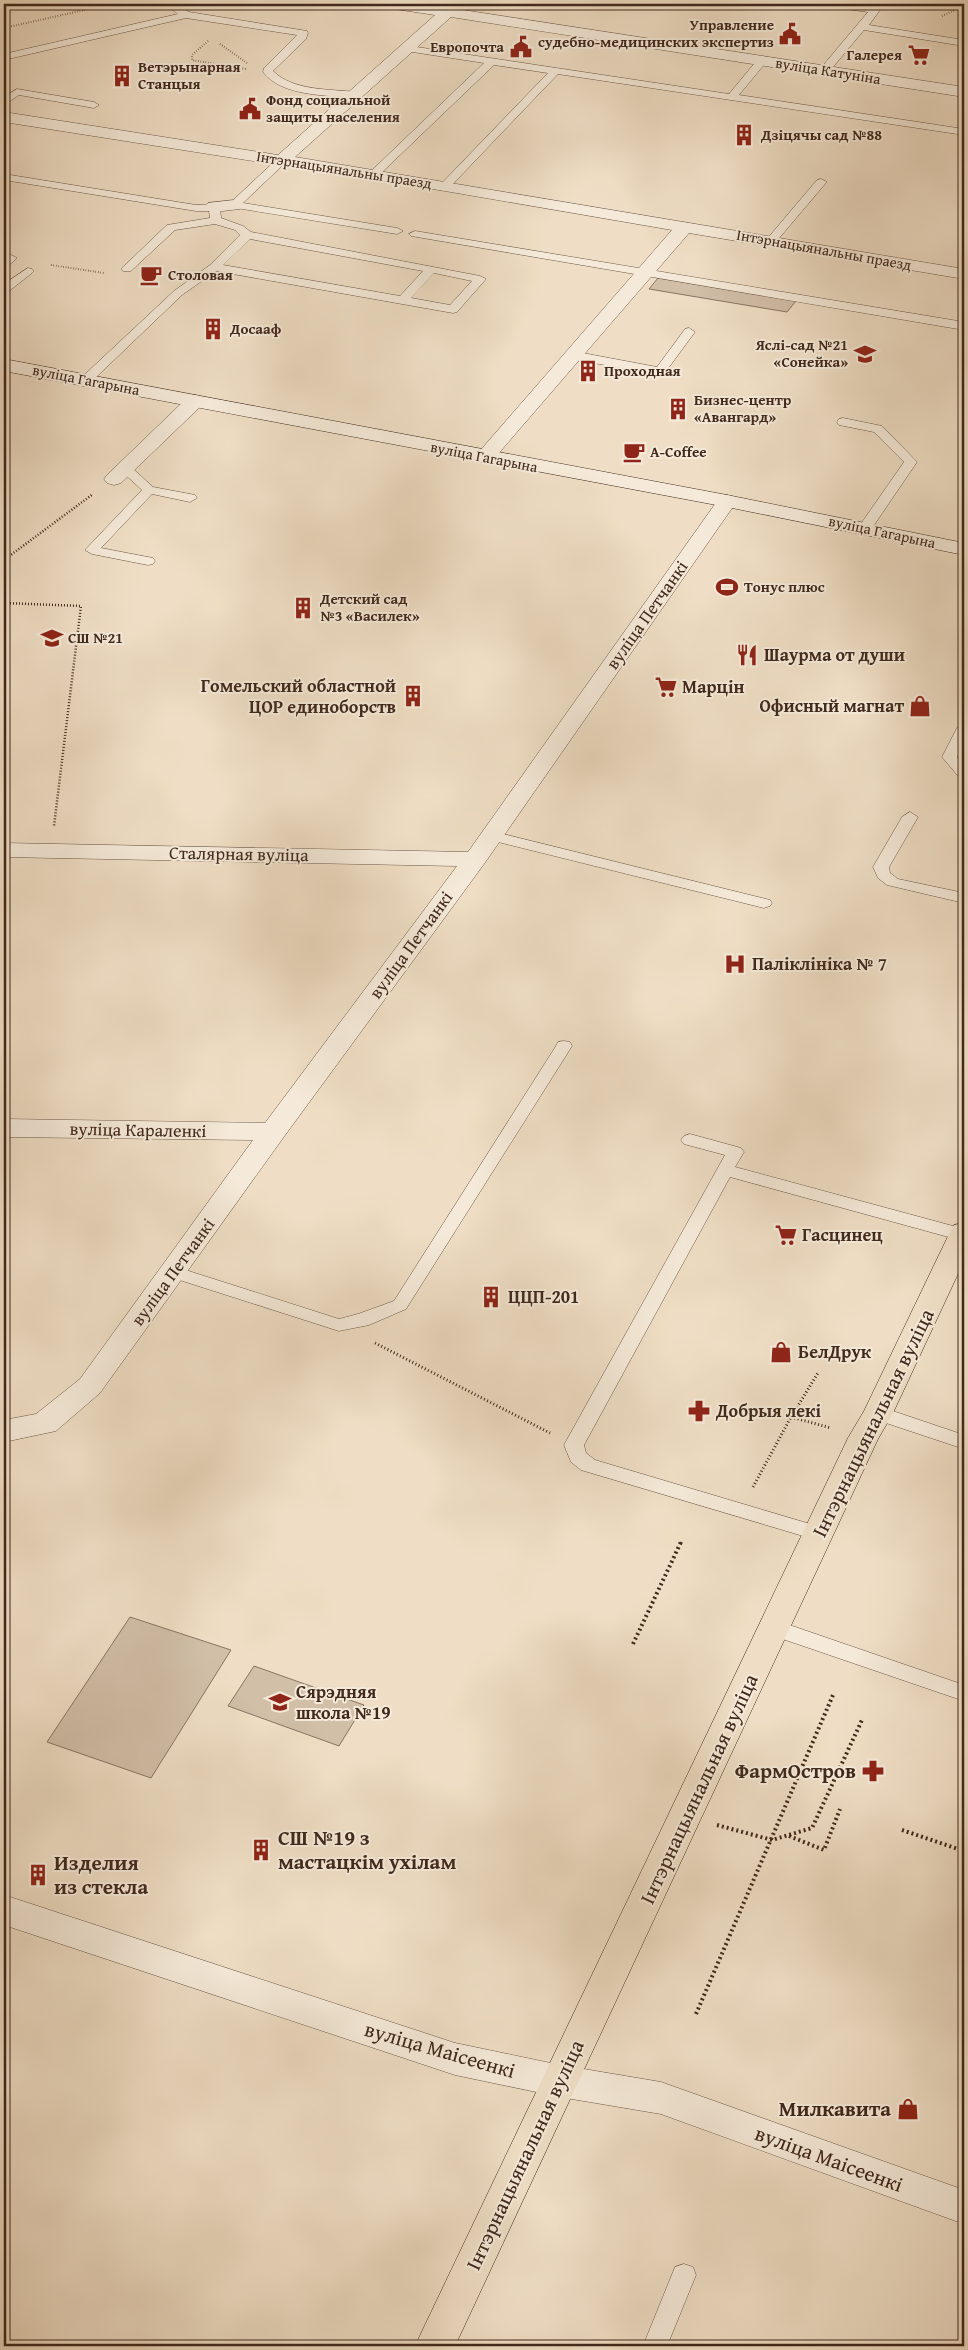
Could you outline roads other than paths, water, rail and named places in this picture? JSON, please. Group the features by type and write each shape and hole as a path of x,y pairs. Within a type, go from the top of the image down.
{"main road":[{"name":"Інтэрнацыянальная вуліца","path":"435,2346 871,1425 962,1242"}],"street":[{"name":"вуліца Катуніна","path":"395,4 964,92"},
{"path":"281,161 410,48 448,12"},
{"name":"Інтэрнацыянальны праезд","path":"4,117 445,186 964,274"},
{"path":"215,213 234,205"},
{"path":"485,457 643,272 684,227"},
{"name":"вуліца Гагарына","path":"4,365 485,457 728,501 964,549"},
{"path":"120,474 195,401"},
{"name":"вуліца Петчанкі","path":"4,1431 45,1423 90,1386 273,1132 475,859 728,501"},
{"name":"Сталярная вуліца","path":"4,850 475,859"},
{"name":"вуліца Караленкі","path":"4,1128 273,1132"},
{"name":"вуліца Маісеенкі","path":"4,1910 455,2059 560,2081 661,2098 964,2207"}],"lane":[{"path":"169,4 186,15"},
{"path":"824,71 876,10 832,4"},
{"path":"4,58 186,15 303,33 302,37 263,72 290,85 356,95"},
{"path":"862,27 964,43"},
{"path":"410,48 964,132"},
{"path":"372,176 492,61"},
{"path":"732,97 762,61"},
{"path":"445,186 555,70"},
{"path":"4,102 17,92 94,105"},
{"path":"234,205 281,161"},
{"path":"4,177 196,208 215,213 247,235 480,279 453,309 214,266"},
{"path":"771,241 821,182"},
{"path":"234,205 396,231"},
{"path":"127,269 171,227 215,213"},
{"path":"414,234 964,326"},
{"path":"86,380 178,292 214,266 247,235"},
{"path":"403,300 431,269"},
{"path":"4,290 28,271"},
{"path":"572,355 660,371 689,332"},
{"path":"843,422 878,429 911,462 865,528"},
{"path":"120,474 149,490 190,498"},
{"path":"148,561 92,550 149,490"},
{"path":"964,728 949,757 964,774"},
{"path":"910,817 881,867 883,875 893,882 964,898"},
{"path":"491,836 764,903"},
{"path":"173,1272 339,1325 362,1320 400,1305 564,1046"},
{"path":"690,1140 735,1152 574,1445 578,1457 588,1465 820,1534"},
{"path":"725,1170 962,1242"},
{"path":"871,1425 964,1442"},
{"path":"775,1628 964,1693"},
{"path":"655,2346 684,2275"}],"place":[{"name":"Управление судебно-медицинских экспертиз","path":"790,34"},
{"name":"Европочта","path":"521,47"},
{"name":"Галерея","path":"919,55"},
{"name":"Ветэрынарная Станцыя","path":"122,76"},
{"name":"Фонд социальной защиты населения","path":"250,109"},
{"name":"Дзіцячы сад №88","path":"744,135"},
{"name":"Столовая","path":"151,275"},
{"name":"Досааф","path":"213,329"},
{"name":"Яслі-сад №21 «Сонейка»","path":"865,354"},
{"name":"Проходная","path":"588,371"},
{"name":"Бизнес-центр «Авангард»","path":"678,409"},
{"name":"A-Coffee","path":"634,452"},
{"name":"Тонус плюс","path":"727,587"},
{"name":"Детский сад №3 «Василек»","path":"303,608"},
{"name":"СШ №21","path":"52,638"},
{"name":"Шаурма от души","path":"747,655"},
{"name":"Марцін","path":"666,687"},
{"name":"Гомельский областной ЦОР единоборств","path":"413,696"},
{"name":"Офисный магнат","path":"920,706"},
{"name":"Паліклініка № 7","path":"735,964"},
{"name":"Гасцинец","path":"786,1235"},
{"name":"ЦЦП-201","path":"491,1297"},
{"name":"БелДрук","path":"781,1352"},
{"name":"Добрыя лекі","path":"699,1411"},
{"name":"Сярэдняя школа №19","path":"280,1702"},
{"name":"ФармОстров","path":"873,1771"},
{"name":"СШ №19 з мастацкім ухілам","path":"261,1850"},
{"name":"Изделия из стекла","path":"38,1875"},
{"name":"Милкавита","path":"908,2109"}]}
